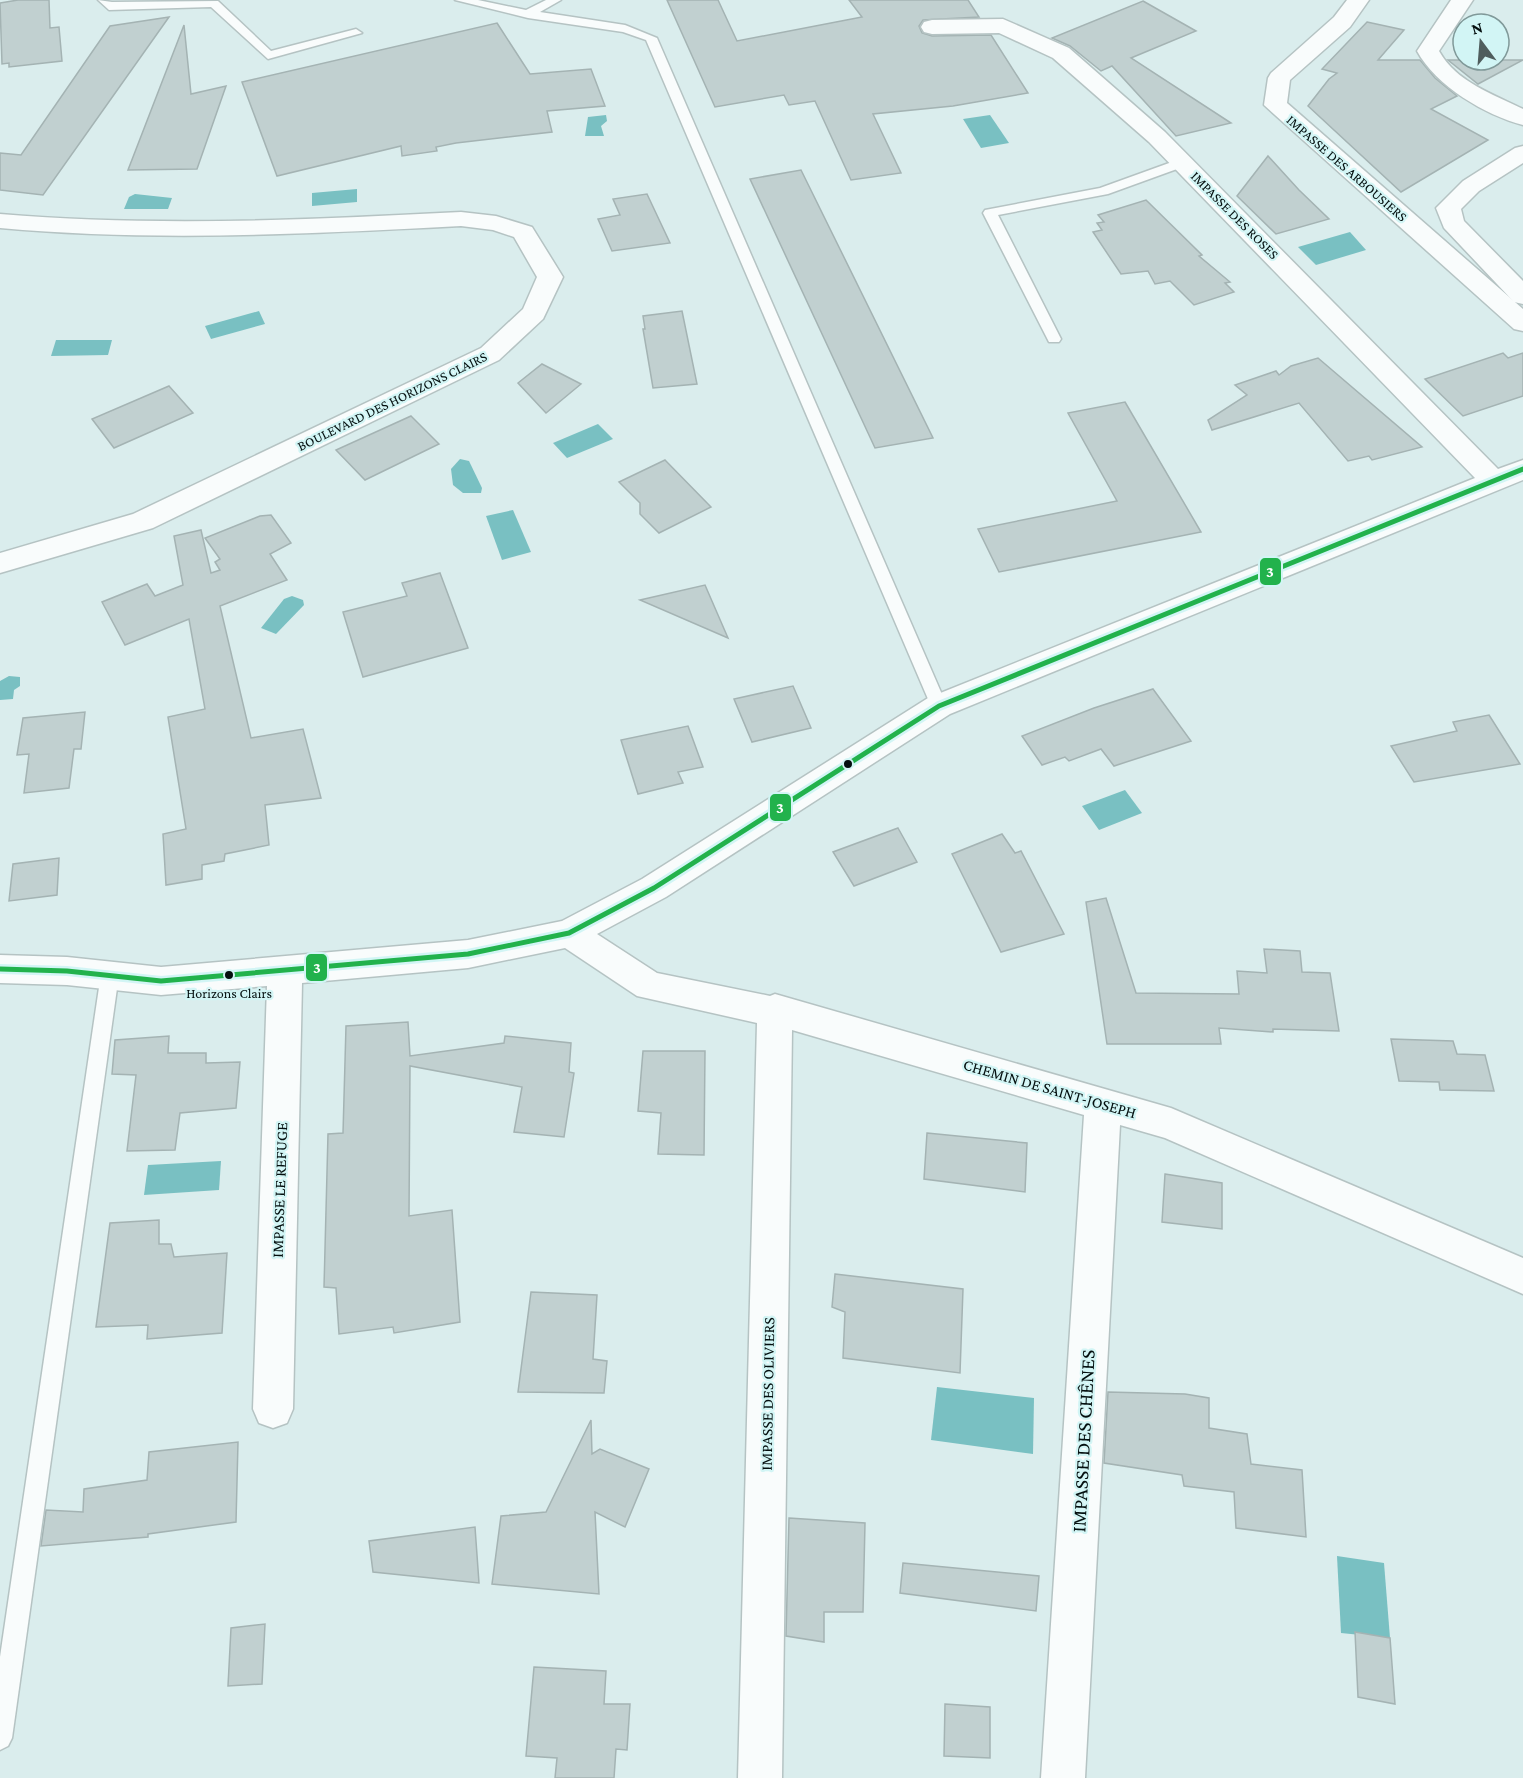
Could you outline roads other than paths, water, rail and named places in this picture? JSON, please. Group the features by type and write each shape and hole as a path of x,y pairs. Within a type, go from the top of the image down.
{"street":[{"name":"IMPASSE DES ARBOUSIERS","path":"1358,0 1342,22 1279,78 1275,105 1523,323"},
{"path":"1462,0 1432,42 1428,51 1433,63 1443,75 1523,118"},
{"name":"IMPASSE DES ROSES","path":"932,27 1003,26 1061,53 1183,162 1495,482"},
{"path":"1523,153 1471,186 1448,208 1453,223 1523,296"},
{"name":"BOULEVARD DES HORIZONS CLAIRS","path":"0,221 56,226 267,229 461,219 485,222 523,232 550,277 534,313 490,354 143,521 0,563"},
{"path":"0,969 110,974 161,981 285,972 468,954 569,933 654,888 939,706 1523,469"},
{"name":"CHEMIN DE SAINT-JOSEPH","path":"569,933 649,986 775,1010 1172,1124 1523,1276"},
{"name":"IMPASSE LE REFUGE","path":"273,1409 285,972"},
{"name":"IMPASSE DES OLIVIERS","path":"759,1778 775,1010"},
{"name":"IMPASSE DES CHÊNES","path":"1063,1778 1102,1104"}],"lane":[{"path":"104,0 109,6 214,3 268,55 356,33"},
{"path":"461,0 528,14 625,29 651,38 939,706"},
{"path":"528,14 555,0"},
{"path":"1054,339 990,213 1103,190 1183,162"},
{"path":"0,1738 110,974"}],"water":[{"path":"606,115 607,121 601,126 604,136 585,136 588,117"},
{"path":"990,115 1009,143 981,148 963,119"},
{"path":"357,189 357,202 312,206 312,193"},
{"path":"135,194 172,198 168,209 124,209 129,197"},
{"path":"1350,232 1366,250 1316,265 1298,247"},
{"path":"259,311 265,324 211,339 205,326"},
{"path":"56,340 112,340 108,355 51,356"},
{"path":"598,424 613,439 567,458 553,443"},
{"path":"460,459 469,461 482,488 481,493 463,493 453,485 451,469"},
{"path":"513,510 531,552 502,560 486,516"},
{"path":"292,596 303,600 304,605 276,634 261,628 284,599"},
{"path":"9,676 20,677 20,686 14,690 13,699 0,700 0,681"},
{"path":"1125,790 1142,813 1099,830 1082,806"},
{"path":"221,1161 219,1190 144,1195 148,1165"},
{"path":"937,1387 1034,1398 1033,1454 931,1440"},
{"path":"1337,1556 1384,1563 1390,1638 1341,1633"}],"place":[{"name":"Horizons Clairs","path":"229,975"}]}
